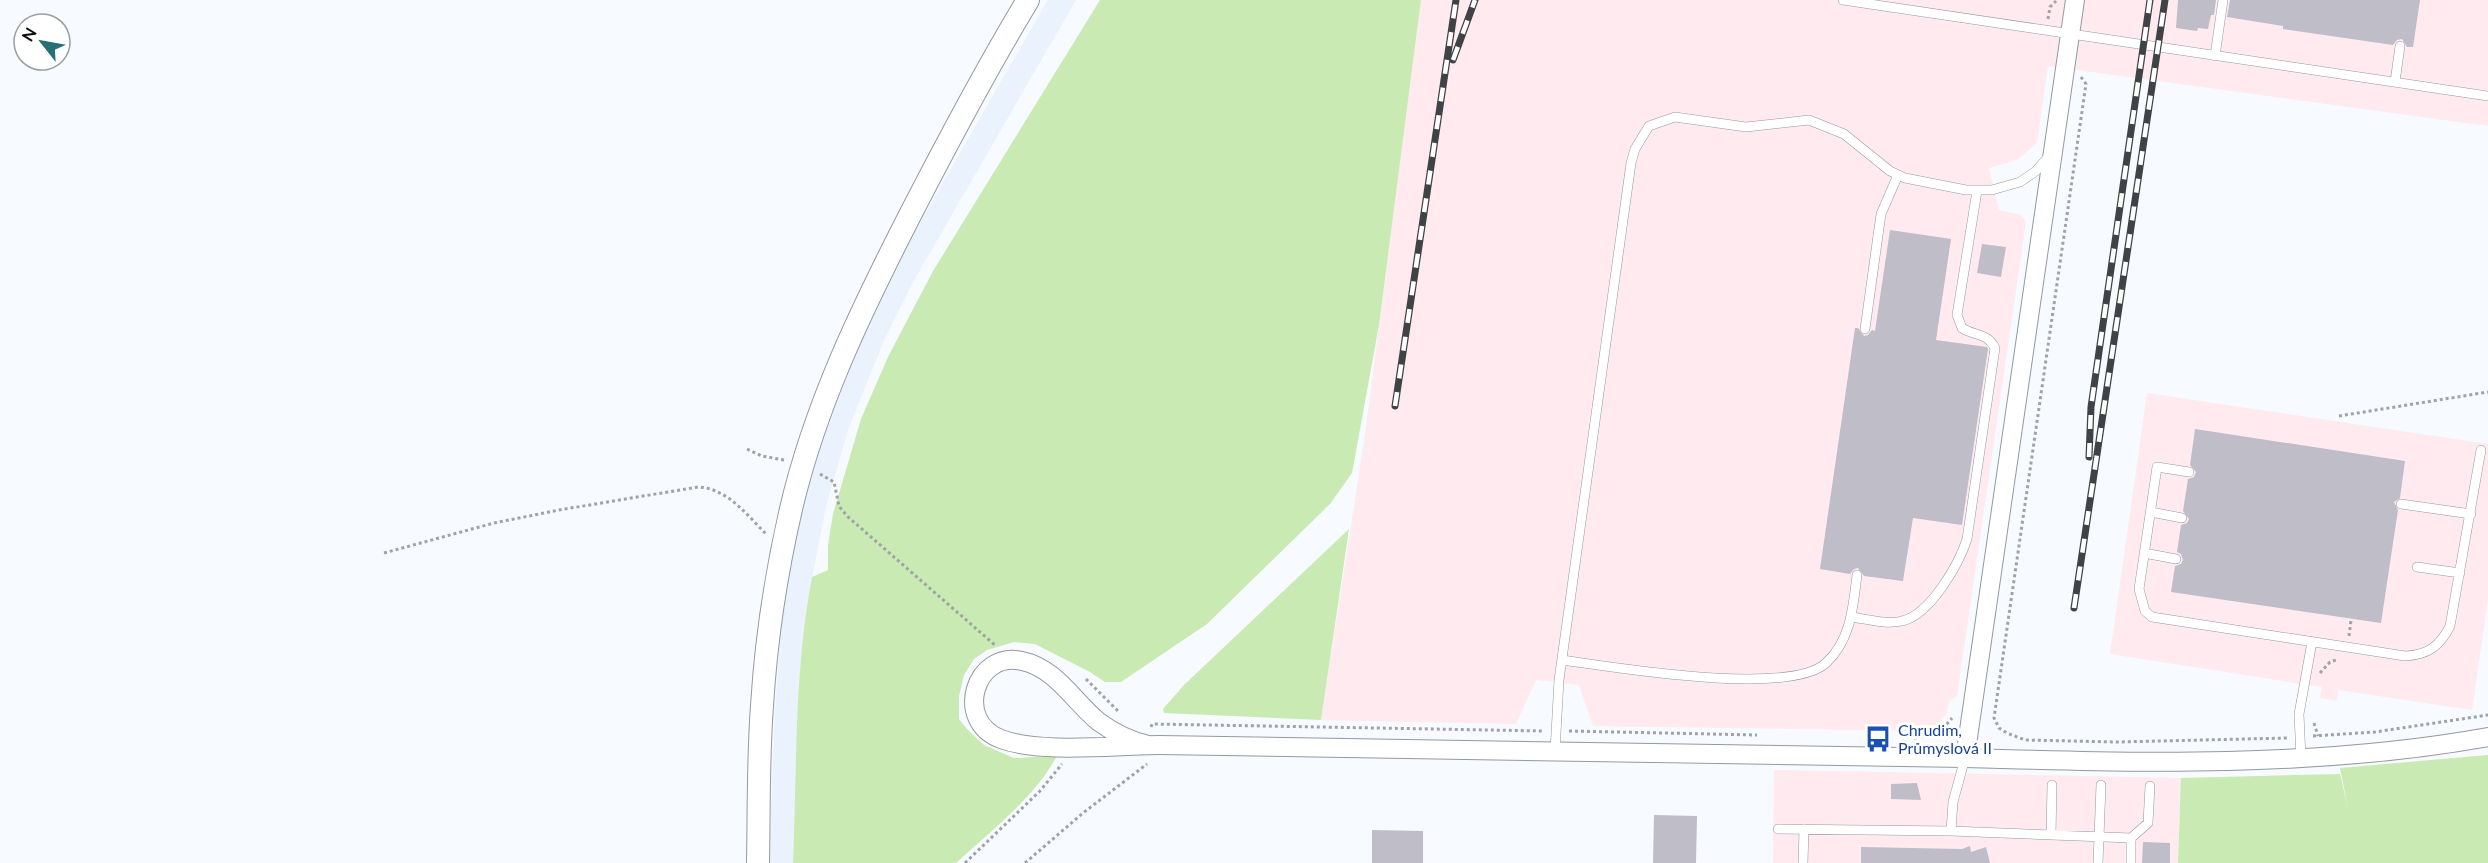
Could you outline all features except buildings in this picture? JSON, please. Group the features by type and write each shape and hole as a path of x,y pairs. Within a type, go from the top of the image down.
{"street":[{"path":"758,863 762,706 768,644 795,463 859,316 929,178 1028,0"},
{"path":"1965,758 2075,0"},
{"path":"1154,745 1122,736 1100,723 1043,669 1021,660 1000,662 990,669 976,686 973,707 981,726 990,734 1016,744 1074,747 1154,745 2128,762 2301,758 2398,749 2488,737"}],"lane":[{"path":"1843,0 1909,5 2070,34 2488,96"},
{"path":"2215,56 2223,0"},
{"path":"2395,82 2400,46"},
{"path":"1555,752 1556,711 1562,660 1631,163 1641,136 1649,126 1675,117 1746,127 1809,120 1844,134 1898,175 1931,184 1977,190 2005,188 2020,182 2036,171 2053,152"},
{"path":"1864,329 1881,214 1898,175"},
{"path":"1851,617 1892,622 1911,618 1926,606 1955,567 1967,539 1995,348 1991,340 1962,328 1958,315 1977,190"},
{"path":"2189,472 2157,467 2139,589 2145,611 2152,617 2405,656 2418,655 2438,645 2450,626 2481,450"},
{"path":"2401,504 2470,514"},
{"path":"2151,512 2182,518"},
{"path":"2144,553 2176,558"},
{"path":"2417,567 2460,573"},
{"path":"1562,660 1680,676 1790,678 1807,674 1824,665 1839,648 1851,617 1857,575"},
{"path":"2301,758 2300,701 2312,642"},
{"path":"1951,831 1953,802 1965,758"},
{"path":"2051,835 2052,785"},
{"path":"2098,863 2101,785"},
{"path":"1778,829 1951,831 2131,838 2148,823 2150,786"},
{"path":"1803,863 1804,830"},
{"path":"2131,838 2131,863"}],"path":[{"path":"2047,30 2050,7 2057,0"},
{"path":"2064,72 2081,77 2086,84 1994,718 1999,728 2007,734 2025,740 2117,742 2299,738 2375,732 2488,716"},
{"path":"2338,416 2488,392"},
{"path":"747,449 762,456 812,468 834,482 839,506 847,516 933,589 1010,660"},
{"path":"384,553 494,523 698,487 713,489 724,494 767,535 784,543"},
{"path":"2318,677 2330,662 2346,659 2351,620"},
{"path":"1086,679 1126,718"},
{"path":"2312,716 2318,736"},
{"path":"1145,724 1152,724"},
{"path":"1025,863 1083,813 1145,766 1154,745"},
{"path":"965,863 1040,791 1074,747"}],"shaded area":[{"path":"1048,0 1076,0 913,282 886,336 849,427 826,506 808,599 799,710 793,863 769,863 775,709 784,595 802,501 826,419 892,271"},
{"path":"1421,0 2488,0 2488,126 2048,66 2037,143 2017,160 1989,168 1999,210 2021,215 2026,222 1957,696 1950,700 1946,714 1930,730 1593,726 1579,685 1536,680 1516,724 1321,720 1365,435"},
{"path":"2147,393 2488,444 2488,599 2472,710 2338,690 2337,701 2320,698 2322,687 2110,654"},
{"path":"1774,770 2181,778 2178,863 1773,863"}],"green space":[{"path":"1100,0 1421,0 1379,325 1352,473 1330,504 1207,624 1121,682 1105,682 1035,644 1014,642 987,650 974,659 964,675 959,696 959,719 967,729 984,745 1014,758 1057,756 1024,800 956,863 793,863 797,720 806,612 812,577 828,570 828,545 833,514 861,419 888,357 933,271"},
{"path":"1349,529 1321,720 1164,713 1163,709 1184,685"},
{"path":"2488,755 2488,863 2178,863 2181,778 2340,774 2348,808 2340,768"}],"railway":[{"path":"1395,406 1456,0"},
{"path":"1453,60 1475,0"},
{"path":"2089,457 2091,407 2150,0"},
{"path":"2074,608 2165,0"}],"place":[{"name":"Chrudim, Průmyslová II","path":"1878,739"}]}
